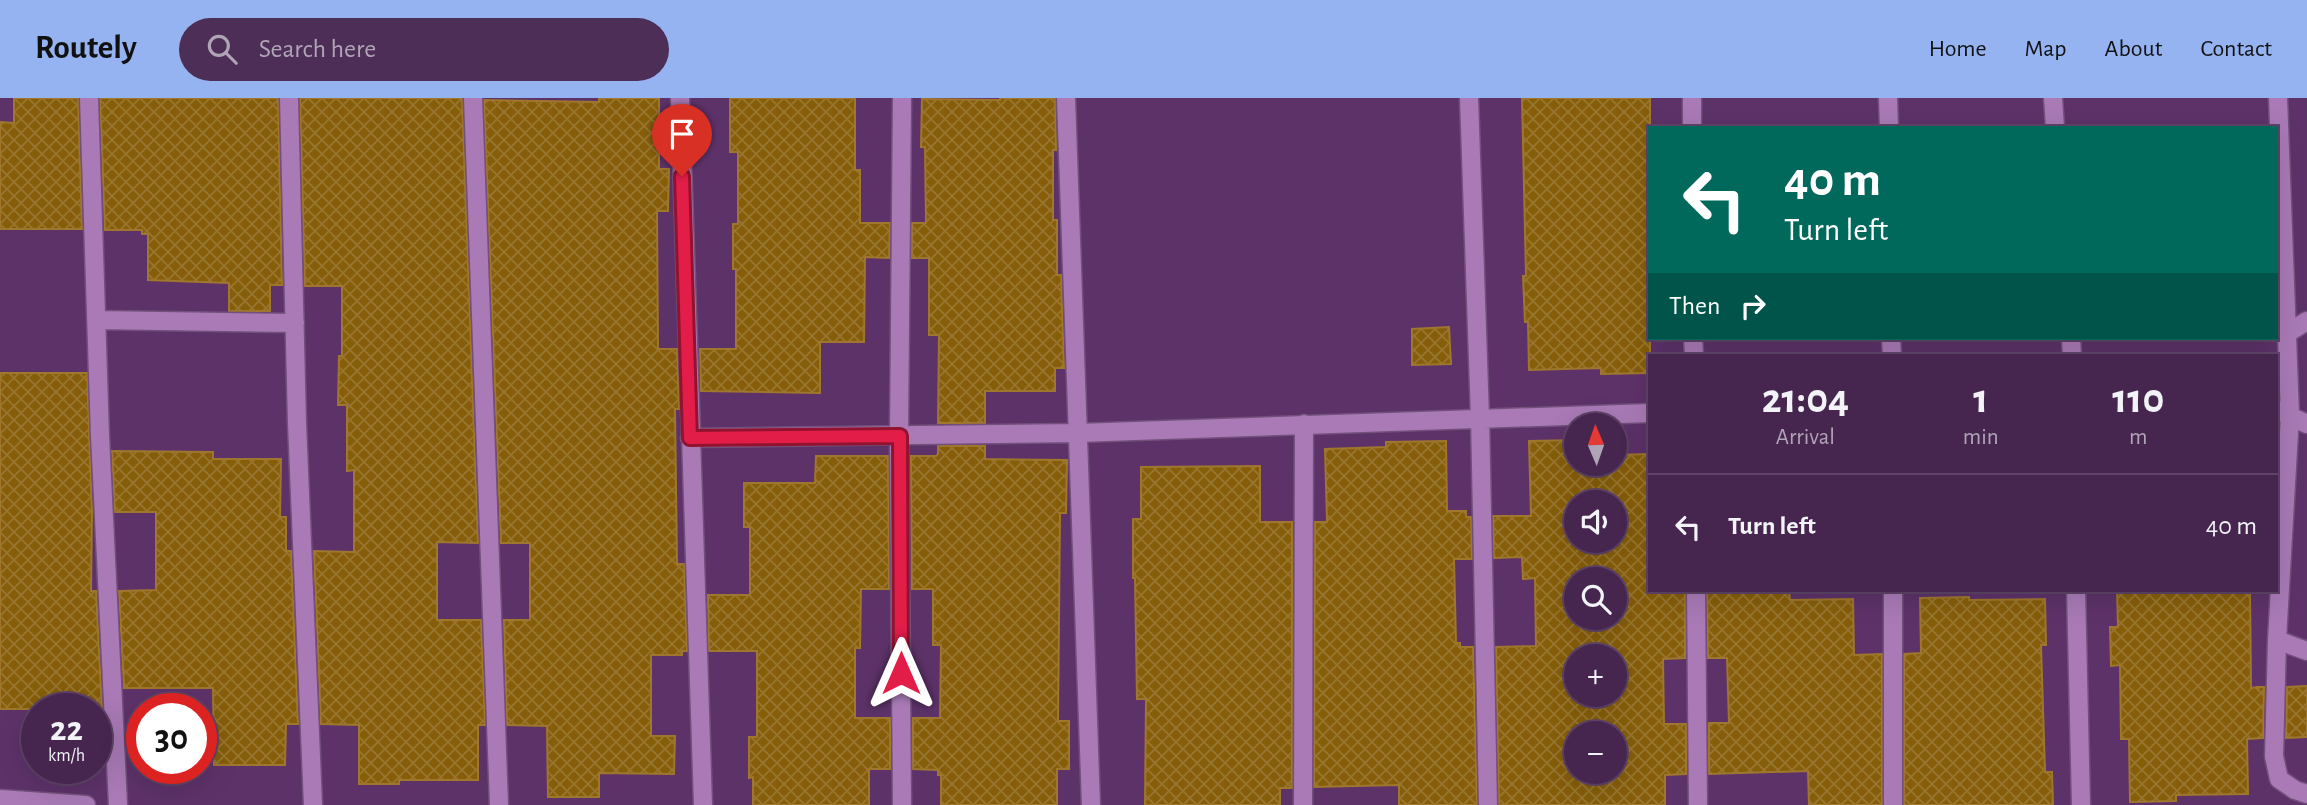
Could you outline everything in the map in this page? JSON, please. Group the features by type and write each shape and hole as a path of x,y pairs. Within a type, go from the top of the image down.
{"street":[{"path":"89,98 96,320 118,805"},
{"path":"289,98 313,805"},
{"path":"473,98 499,805"},
{"path":"680,98 703,805"},
{"path":"901,98 902,805"},
{"path":"1066,98 1091,805"},
{"path":"1469,98 1480,418 1488,805"},
{"path":"1692,98 1692,126"},
{"path":"1888,98 1889,126"},
{"path":"2053,98 2055,126"},
{"path":"2277,98 2286,334 2274,756 2278,779 2307,794"},
{"path":"96,320 295,323"},
{"path":"2286,334 2307,321"},
{"path":"690,438 1078,433 1648,413"},
{"path":"2283,413 2307,424"},
{"path":"1303,805 1304,424"},
{"path":"1696,592 1698,805"},
{"path":"1893,592 1893,805"},
{"path":"2076,592 2081,805"},
{"path":"2277,640 2307,651"},
{"path":"0,799 86,805"}],"building":[{"path":"14,98 78,98 82,229 0,229 0,122 14,123"},
{"path":"100,98 278,98 282,285 270,285 270,311 229,311 229,283 148,280 148,234 142,234 142,230 105,230"},
{"path":"300,98 462,98 478,543 437,542 437,620 481,620 485,725 478,725 478,780 399,780 399,784 359,784 359,725 321,724 314,551 354,552 354,470 347,471 347,405 338,405 339,356 342,356 342,286 305,286"},
{"path":"599,98 659,98 659,169 669,169 668,211 657,211 658,349 677,349 677,564 684,564 687,651 682,651 682,655 651,655 651,736 675,736 674,774 599,773 599,797 548,797 547,726 507,725 504,620 530,620 530,543 501,543 484,100 599,102"},
{"path":"730,98 855,98 855,170 860,170 860,223 890,223 889,258 865,257 864,342 820,342 820,393 701,391 700,349 736,349 733,224 738,224 738,152 730,152"},
{"path":"1055,98 1053,220 1057,220 1057,275 1061,275 1064,368 1055,368 1055,391 985,391 985,423 938,423 939,335 929,335 929,258 912,258 912,223 926,223 925,147 921,147 922,99"},
{"path":"1522,98 1650,98 1648,373 1601,374 1601,368 1529,370 1523,276 1526,276"},
{"path":"1449,327 1451,364 1412,365 1412,329"},
{"path":"0,373 87,373 92,512 91,591 96,591 101,693 21,693 21,709 0,709"},
{"path":"1564,440 1564,476 1628,476 1628,455 1648,454 1648,592 1685,592 1685,658 1663,659 1664,724 1686,724 1686,774 1665,775 1665,805 1499,805 1496,647 1536,646 1535,578 1523,579 1522,557 1494,558 1493,516 1531,516 1529,441"},
{"path":"1446,441 1447,511 1466,511 1466,517 1471,517 1472,559 1454,559 1456,643 1460,643 1460,647 1473,647 1477,805 1399,805 1399,785 1314,787 1315,522 1327,522 1325,449 1386,447 1386,442"},
{"path":"938,446 985,446 985,459 1067,460 1066,513 1060,513 1058,721 1069,721 1069,769 1057,769 1057,805 941,805 941,775 938,775 938,770 913,769 913,718 940,718 941,645 933,645 933,589 912,589 911,456 936,456"},
{"path":"112,451 213,452 213,459 281,459 280,517 286,517 286,551 291,551 298,724 286,724 285,765 217,765 217,693 213,693 213,688 124,688 119,591 156,590 156,512 115,512"},
{"path":"816,456 888,456 889,589 861,589 860,648 855,648 855,718 890,718 890,769 869,769 869,805 753,805 753,777 749,778 749,737 757,737 757,651 709,651 708,595 750,595 750,527 744,527 744,483 815,483"},
{"path":"1260,466 1260,522 1292,522 1292,788 1280,788 1280,805 1145,805 1146,699 1137,699 1133,578 1133,519 1141,519 1141,467"},
{"path":"1707,592 1789,592 1790,600 1853,599 1854,655 1882,654 1882,805 1809,805 1808,771 1709,774 1709,723 1729,723 1727,658 1708,658"},
{"path":"2117,592 2250,592 2251,688 2258,687 2258,690 2259,687 2264,687 2263,738 2247,739 2248,794 2176,795 2176,801 2130,802 2129,739 2121,739 2120,665 2111,666 2110,627 2118,627"},
{"path":"1969,597 1969,600 2045,599 2046,645 2041,645 2045,772 2052,772 2053,805 1904,805 1904,654 1921,653 1920,598"},
{"path":"2307,686 2307,737 2286,738 2287,687"}],"route":[{"path":"682,176 690,438 900,436 901,673"}]}
